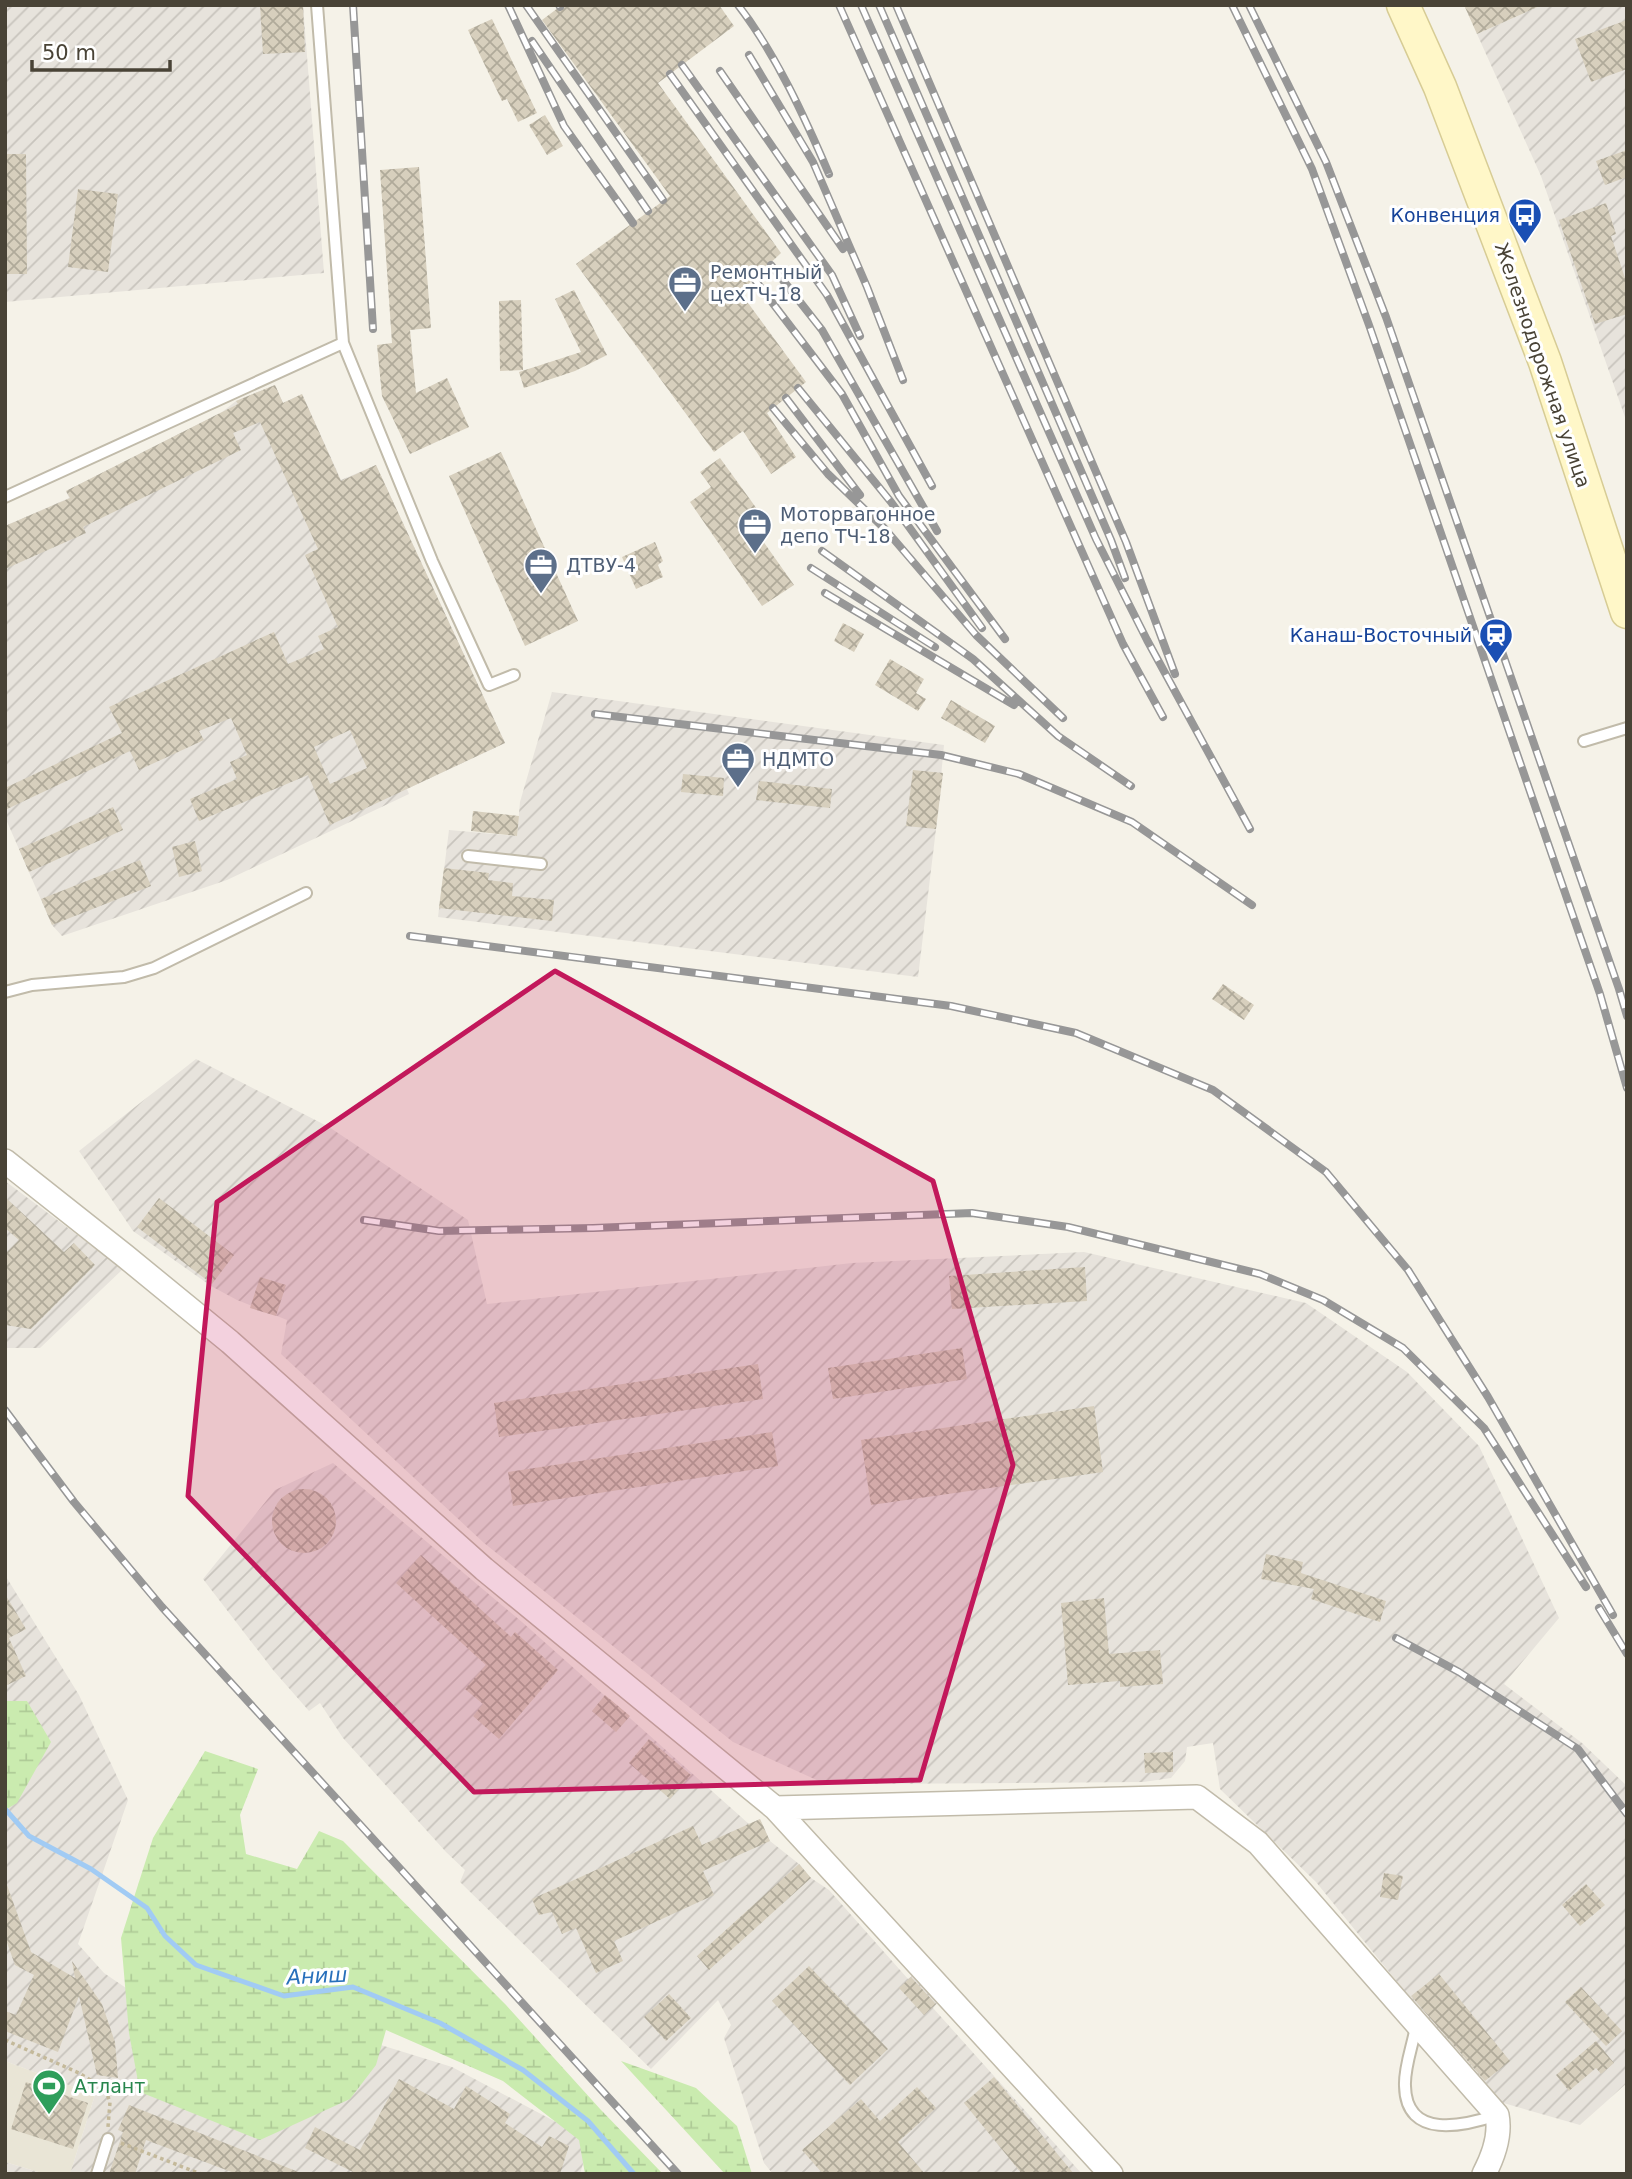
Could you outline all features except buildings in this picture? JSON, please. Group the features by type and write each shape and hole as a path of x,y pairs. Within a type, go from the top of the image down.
{"street":[{"name":"Железнодорожная улица","path":"1403,5 1440,87 1545,362 1622,581 1627,612"},
{"path":"5,1161 230,1342 484,1569 775,1808 1111,2174"},
{"path":"775,1808 1197,1797 1258,1843 1497,2115 1500,2129 1485,2174"}],"lane":[{"path":"317,5 343,343 432,561 489,685 514,675"},
{"path":"5,497 343,343"},
{"path":"1584,741 1627,728"},
{"path":"468,856 541,864"},
{"path":"5,992 32,985 124,977 154,968 306,893"},
{"path":"1417,2024 1405,2083 1406,2098 1413,2112 1425,2122 1446,2126 1469,2124 1497,2115"},
{"path":"97,2174 108,2139"}],"path":[{"path":"5,2040 79,2073 105,2089 110,2102 108,2139 201,2174"}],"highlighted area":[{"path":"555,971 933,1181 1013,1465 920,1780 474,1792 188,1496 217,1202"}],"shaded area":[{"path":"5,5 303,5 324,273 5,302"},
{"path":"1542,5 1627,5 1627,423 1541,176 1477,34"},
{"path":"275,385 283,403 302,394 341,480 376,465 505,743 407,789 409,794 227,880 62,936 52,925 5,817 5,526 69,498 66,491 222,412 236,401"},
{"path":"552,692 944,745 918,977 438,917 449,830 517,836 520,802"},
{"path":"196,1059 329,1127 468,1220 487,1304 852,1263 1084,1252 1306,1303 1407,1372 1479,1446 1559,1618 1504,1684 1582,1743 1627,1786 1627,2083 1580,2125 1493,2100 1316,1882 1220,1789 1213,1743 1187,1747 1185,1761 1171,1778 1143,1782 865,1784 821,1782 733,1742 484,1543 281,1354 287,1320 237,1300 211,1286 133,1231 79,1151"},
{"path":"5,1181 123,1269 40,1348 5,1348"},
{"path":"333,1463 522,1622 749,1824 760,1819 770,1841 799,1864 811,1878 829,1890 908,1979 912,1976 938,2002 933,2008 1082,2174 773,2174 764,2163 724,2038 731,2025 718,2000 651,2069 460,1882 465,1870 343,1738 320,1703 309,1711 273,1670 203,1579 275,1490"},
{"path":"5,1575 79,1695 128,1800 78,1944 104,1973 298,2105 342,2033 452,2067 590,2140 580,2174 70,2174 95,2095 5,2061"},
{"path":"5,2061 95,2095 70,2174 45,2174 5,2162"},
{"path":"5,2162 45,2174 5,2174"}],"green space":[{"path":"5,1701 27,1701 51,1742 17,1803 5,1810"},
{"path":"205,1751 258,1769 240,1815 246,1854 297,1869 319,1831 343,1841 506,2005 663,2174 585,2174 579,2140 503,2081 386,2030 376,2065 350,2099 260,2140 140,2092 129,2033 121,1938 153,1838"},
{"path":"621,2061 696,2088 737,2126 752,2174 725,2174"}],"waterway":[{"name":"Аниш","path":"6,1810 29,1836 91,1869 147,1908 165,1936 196,1965 284,1996 353,1987 440,2023 523,2070 588,2121 634,2174"}],"railway":[{"path":"353,5 373,329"},
{"path":"508,5 564,126 633,223"},
{"path":"526,5 663,200"},
{"path":"738,5 777,65 829,174"},
{"path":"839,5 1123,644 1163,717"},
{"path":"861,5 1096,539 1147,640 1250,829"},
{"path":"879,5 1111,540 1125,578"},
{"path":"896,5 1126,542 1175,674"},
{"path":"1232,5 1312,169 1369,325 1600,994 1627,1088"},
{"path":"1249,5 1326,162 1386,317 1627,1016"},
{"path":"532,41 648,211"},
{"path":"749,55 813,162 867,287 903,380"},
{"path":"682,65 832,275 860,336"},
{"path":"720,71 843,249"},
{"path":"670,74 827,295 932,486"},
{"path":"771,265 822,330 937,531"},
{"path":"755,280 842,394 899,496 1005,639"},
{"path":"798,388 891,502 982,628"},
{"path":"786,398 860,495"},
{"path":"773,408 828,474 885,529 976,635 1063,718"},
{"path":"822,551 973,659 1058,736 1131,786"},
{"path":"811,568 935,647"},
{"path":"825,593 1014,705"},
{"path":"595,714 941,755 1019,774 1132,822 1252,905"},
{"path":"410,936 951,1006 1076,1033 1213,1090 1326,1172 1408,1270 1488,1397 1613,1615"},
{"path":"364,1220 439,1231 593,1228 972,1213 1068,1227 1260,1274 1323,1300 1403,1348 1484,1428 1586,1587"},
{"path":"5,1410 74,1502 162,1607 678,2174"},
{"path":"1599,1608 1627,1654"},
{"path":"1396,1638 1459,1672 1578,1749 1627,1814"}],"place":[{"name":"Конвенция","path":"1525,245"},
{"name":"Ремонтный цехТЧ-18","path":"685,313"},
{"name":"Моторвагонное депо ТЧ-18","path":"755,555"},
{"name":"ДТВУ-4","path":"541,595"},
{"name":"Канаш-Восточный","path":"1496,665"},
{"name":"НДМТО","path":"738,789"},
{"name":"Атлант","path":"49,2116"}]}
